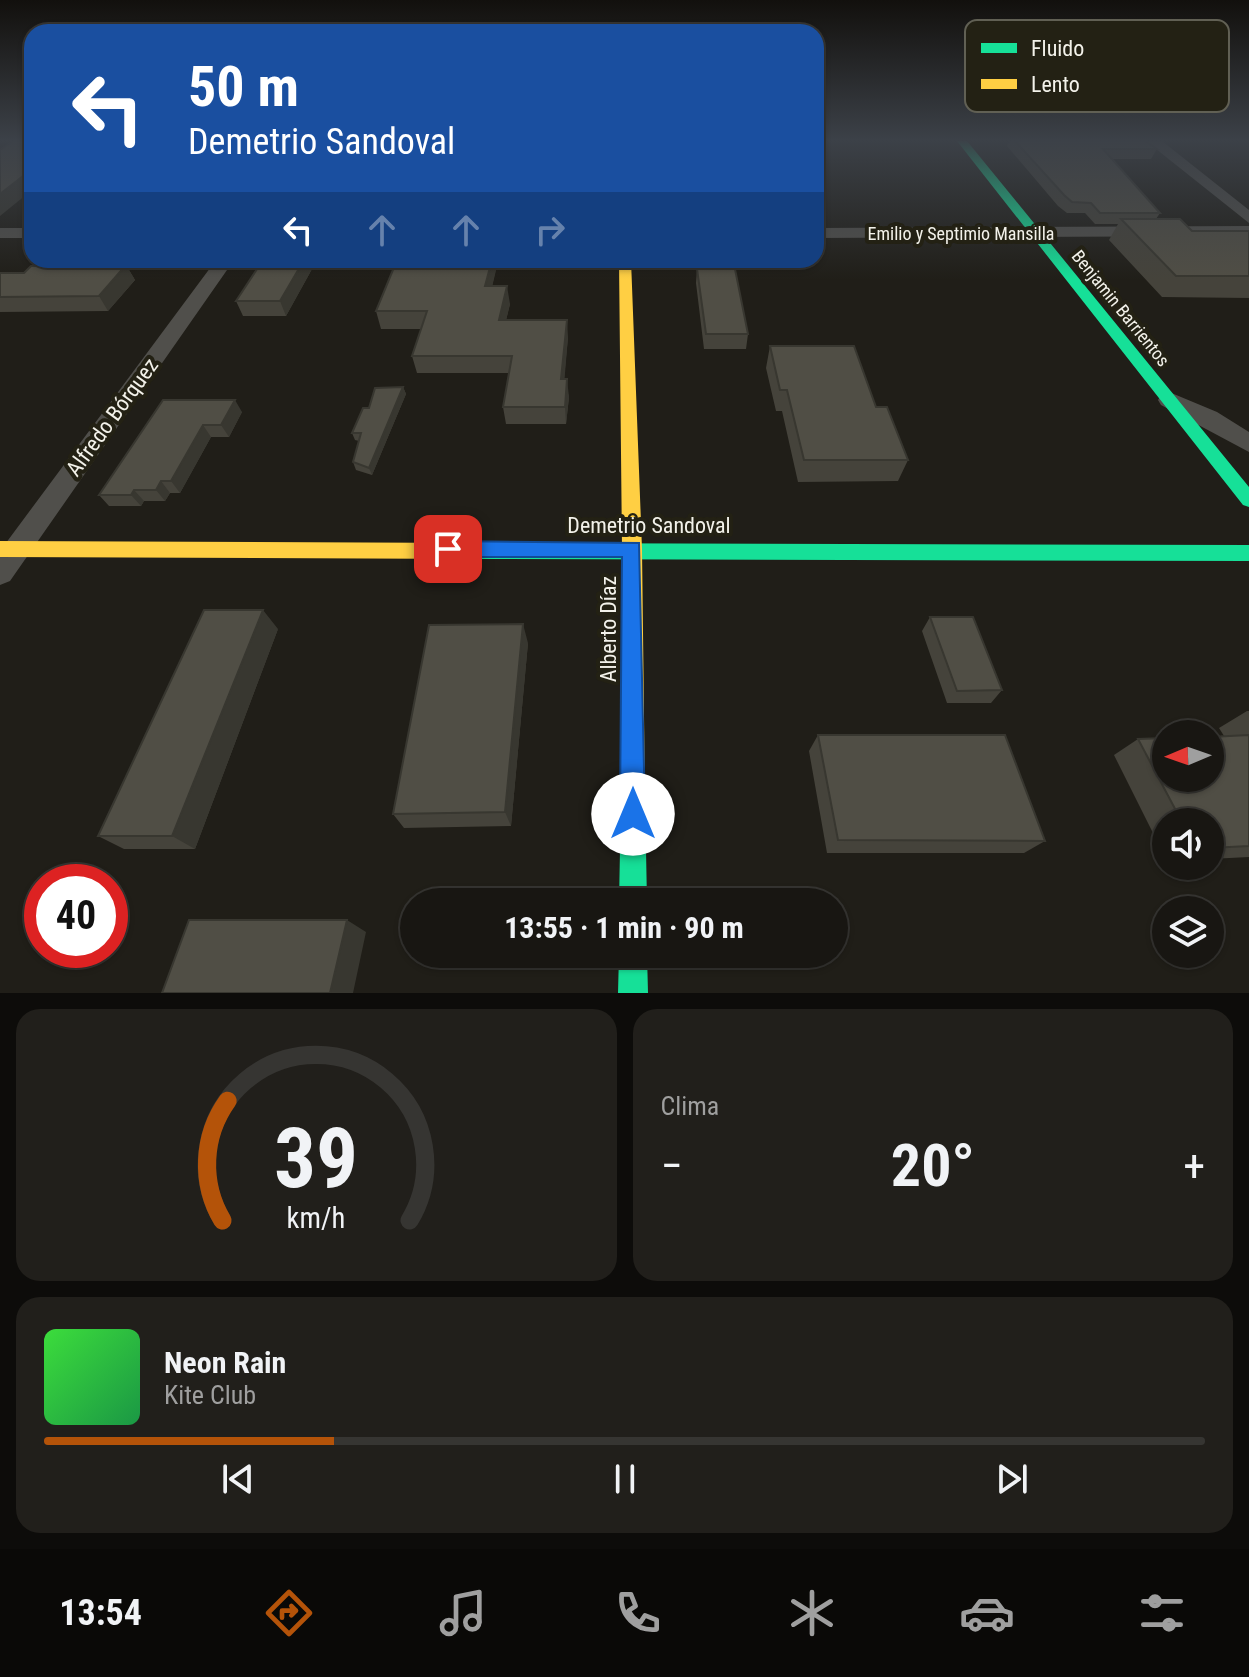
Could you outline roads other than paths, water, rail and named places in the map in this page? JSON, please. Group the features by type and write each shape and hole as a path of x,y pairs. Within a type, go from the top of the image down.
{"street":[{"name":"Benjamin Barrientos","path":"999,187 1249,500"},
{"path":"1211,187 1249,218"},
{"name":"Emilio y Septimio Mansilla","path":"824,233 1249,231"},
{"path":"0,233 24,233"},
{"name":"Alfredo Bórquez","path":"0,573 9,549 219,268"},
{"name":"Alberto Díaz","path":"625,268 632,549 633,888"},
{"path":"1169,400 1209,418 1249,443"},
{"name":"Demetrio Sandoval","path":"9,549 1249,553"},
{"path":"633,968 633,993"}]}
